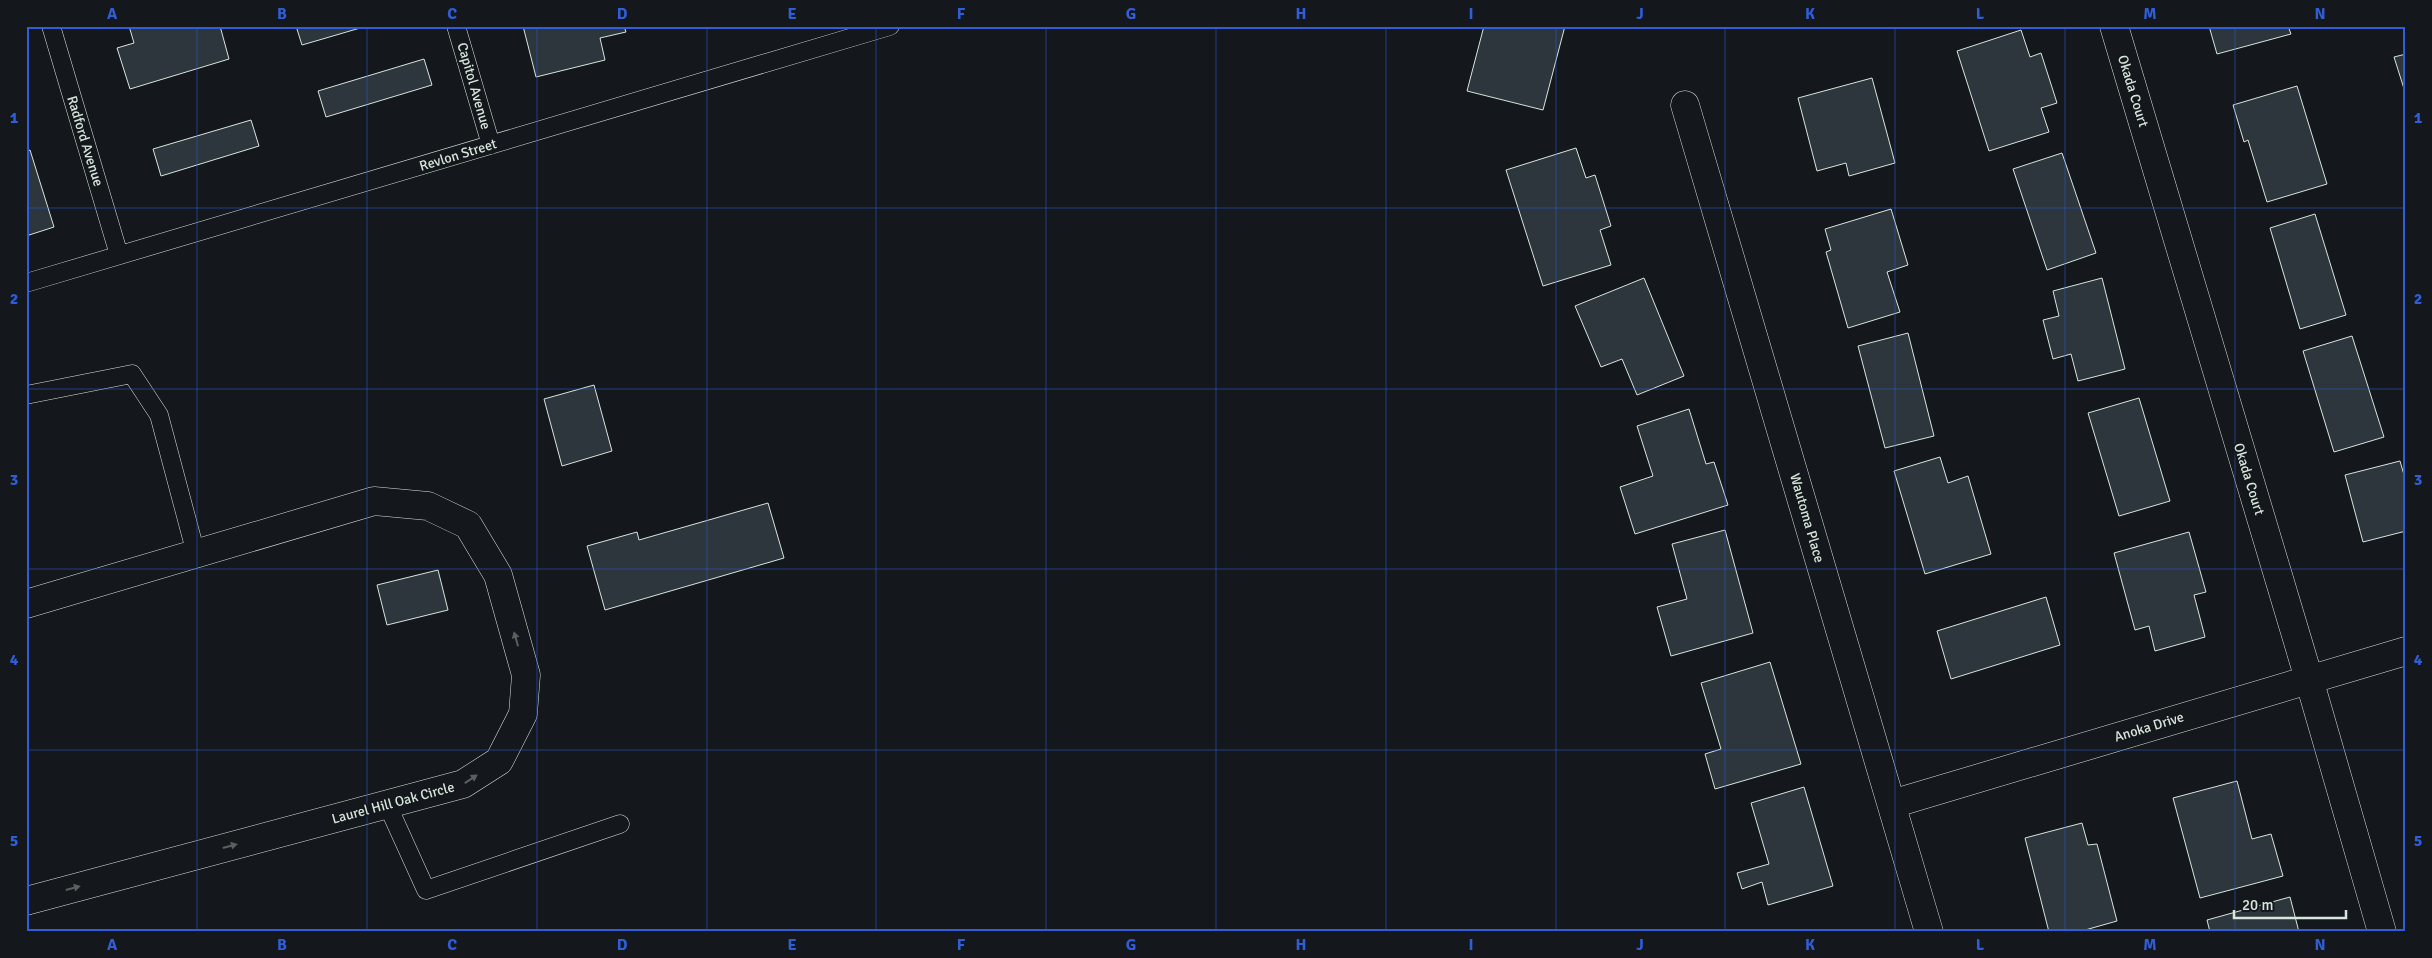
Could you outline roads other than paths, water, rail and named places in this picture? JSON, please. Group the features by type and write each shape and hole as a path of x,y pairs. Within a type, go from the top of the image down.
{"street":[{"name":"Okada Court","path":"2114,26 2309,679 2382,932"},
{"name":"Wautoma Place","path":"1685,104 1929,932"},
{"name":"Laurel Hill Oak Circle","path":"26,604 374,501 428,506 468,525 498,575 526,675 523,714 499,761 463,784 26,901"},
{"name":"Anoka Drive","path":"1892,804 2406,651"}],"lane":[{"name":"Radford Avenue","path":"51,26 120,255"},
{"name":"Capitol Avenue","path":"456,26 491,145"},
{"name":"Revlon Street","path":"26,283 880,28"},
{"path":"26,395 132,374 158,415 196,554"},
{"path":"387,804 426,890 620,824"}]}
